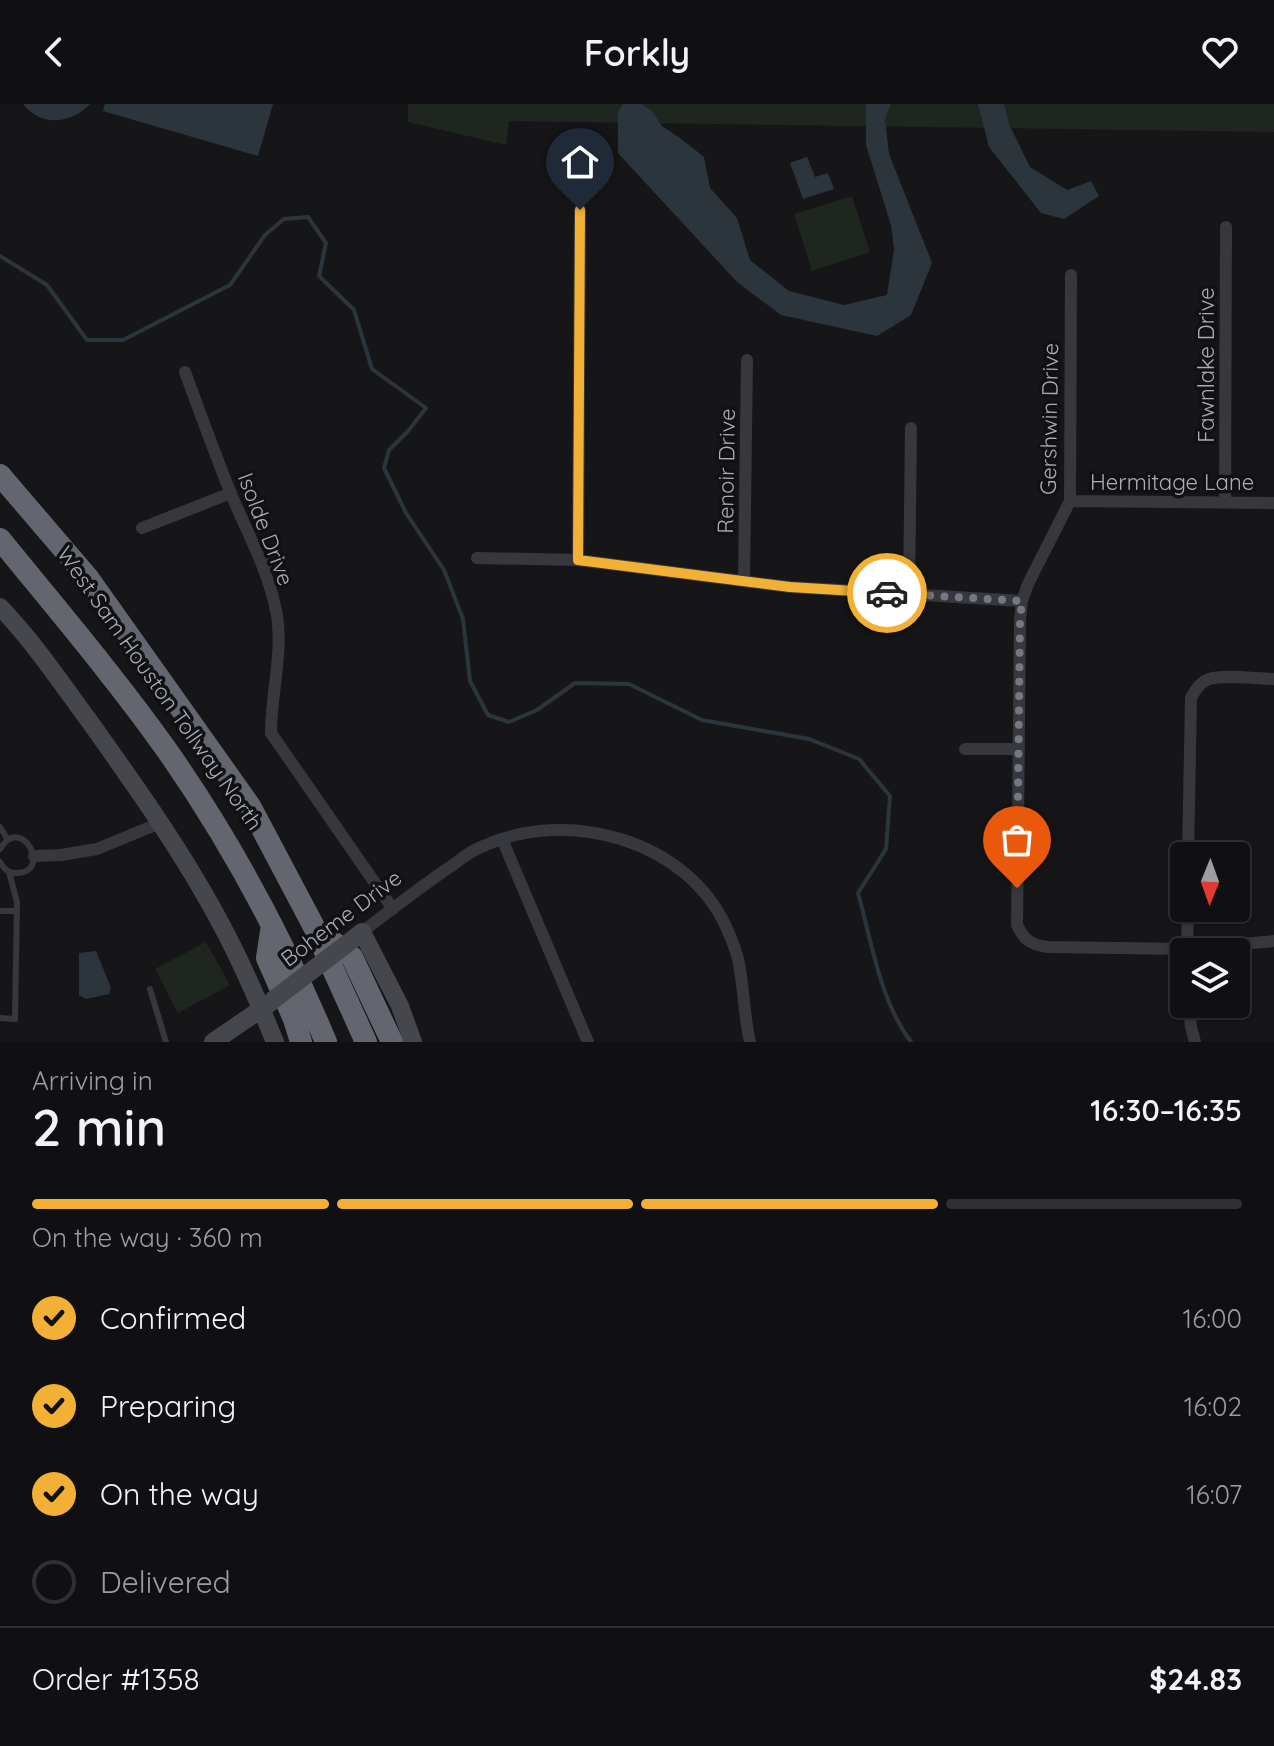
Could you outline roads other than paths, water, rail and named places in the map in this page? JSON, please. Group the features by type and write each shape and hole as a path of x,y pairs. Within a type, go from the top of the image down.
{"highway":[{"name":"West Sam Houston Tollway North","path":"2,476 89,579 250,806 313,925 366,1042"},
{"name":"West Sam Houston Tollway North","path":"0,539 101,662 167,750 221,834 272,925 326,1042"},
{"path":"272,925 267,958 301,1042"},
{"path":"313,925 352,957 392,1042"}],"main road":[{"path":"0,607 52,670 185,861 267,1005 275,1042"},
{"path":"357,936 400,1006 413,1042"},
{"name":"Boheme Drive","path":"213,1042 357,936"}],"street":[{"path":"578,560 580,210"},
{"name":"Fawnlake Drive","path":"1225,503 1226,227"},
{"name":"Gershwin Drive","path":"1071,275 1070,501 1028,584 1020,620 1017,925 1033,945 1170,951"},
{"name":"Renoir Drive","path":"744,581 747,360"},
{"name":"Isolde Drive","path":"185,372 231,493 263,565 277,615 278,664 271,709 271,733 393,909"},
{"path":"909,594 911,428"},
{"path":"142,528 231,493"},
{"name":"Hermitage Lane","path":"1070,501 1274,503"},
{"path":"477,558 578,560 790,587 1022,601"},
{"path":"263,565 280,559"},
{"path":"1188,842 1191,698 1207,680 1274,679"},
{"path":"965,749 1019,749"},
{"path":"34,856 97,849 160,823"},
{"name":"Boheme Drive","path":"357,936 479,847 526,832 559,830 597,833 641,846 667,860 691,877 713,905 726,927 739,962 750,1042"},
{"path":"502,839 588,1042"},
{"path":"1250,944 1274,941"},
{"path":"1191,1018 1195,1042"}],"lane":[{"path":"0,827 8,840"},
{"path":"0,849 8,840 17,838 26,841 32,848 32,865 26,871 9,872"},
{"path":"0,864 9,872 17,902 15,1019 0,1018"},
{"path":"0,911 16,911"},
{"path":"150,989 166,1042"}],"waterway":[{"path":"0,256 47,285 87,340 123,340 230,285 265,235 284,219 308,217 326,243 319,276 354,310 372,369 426,408 389,450 384,468 406,513 444,570 463,619 470,681 488,715 509,722 537,710 575,683 629,684 702,720 809,739 859,759 890,796 886,849 858,893 884,990 911,1042"}]}
